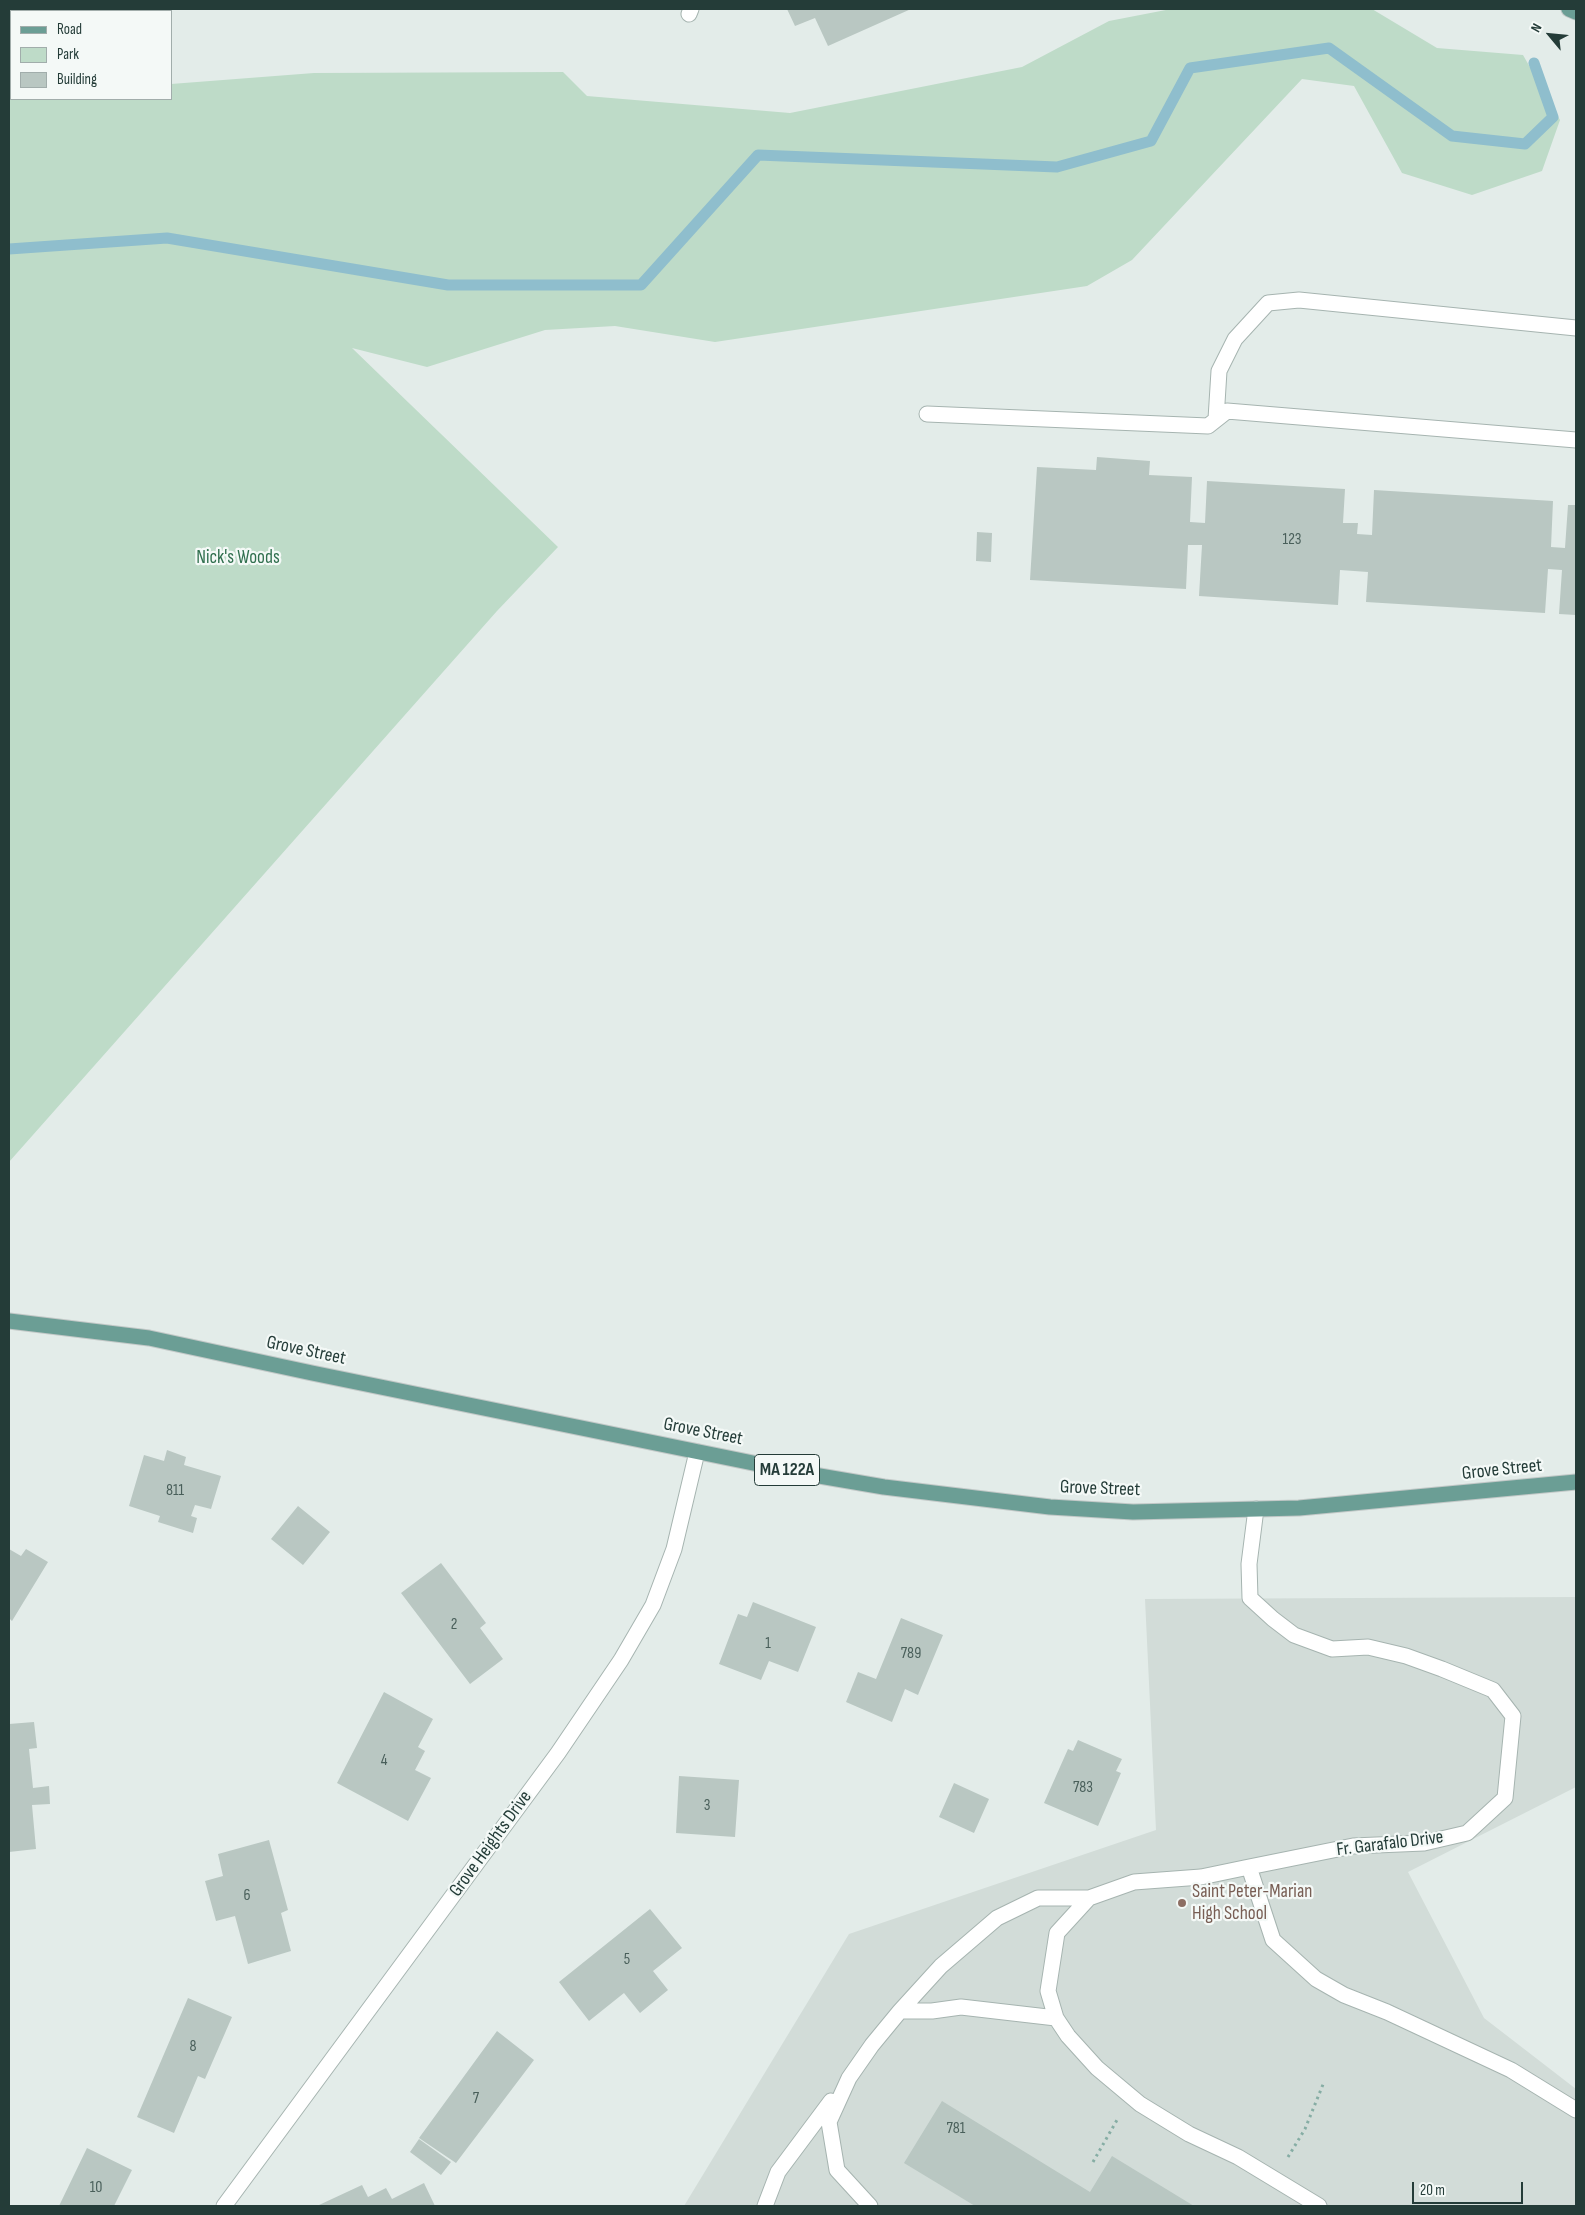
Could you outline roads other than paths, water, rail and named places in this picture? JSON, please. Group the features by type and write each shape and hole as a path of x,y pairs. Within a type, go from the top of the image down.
{"main road":[{"path":"1569,9 1576,12"},
{"name":"Grove Street","path":"9,1322 149,1338 697,1452 884,1487 1050,1507 1132,1512 1300,1508 1576,1482"}],"street":[{"path":"1216,419 1219,371 1235,339 1268,303 1299,300 1576,328"},
{"path":"928,414 1208,426 1227,411 1576,440"},
{"name":"Grove Heights Drive","path":"224,2206 552,1761 621,1660 653,1604 674,1549 697,1452"},
{"name":"Fr. Garafalo Drive","path":"1249,1867 1352,1846 1424,1843 1466,1833 1505,1798 1514,1716 1493,1690 1442,1668 1406,1656 1368,1647 1332,1649 1294,1635 1273,1619 1250,1598 1249,1564 1256,1509"},
{"path":"765,2206 778,2172 900,2010 941,1966 997,1918 1038,1898 1090,1898 1134,1882 1200,1877 1249,1867 1272,1940 1316,1979 1344,1994 1511,2070 1576,2110"},
{"path":"1090,1898 1057,1933 1048,1991 1056,2018 1068,2036 1097,2068 1140,2104 1189,2134 1238,2157 1319,2206"},
{"path":"900,2010 932,2011 961,2007 1056,2018"},
{"path":"849,2078 829,2122 837,2170 870,2206"}],"waterway":[{"path":"9,249 167,238 448,285 641,285 758,155 1057,167 1151,141 1190,68 1329,48 1452,136 1525,144 1553,117 1534,63"}],"place":[{"name":"Saint Peter-Marian High School","path":"1182,1903"}],"park label":[{"name":"Nick's Woods","path":"238,558"}]}
